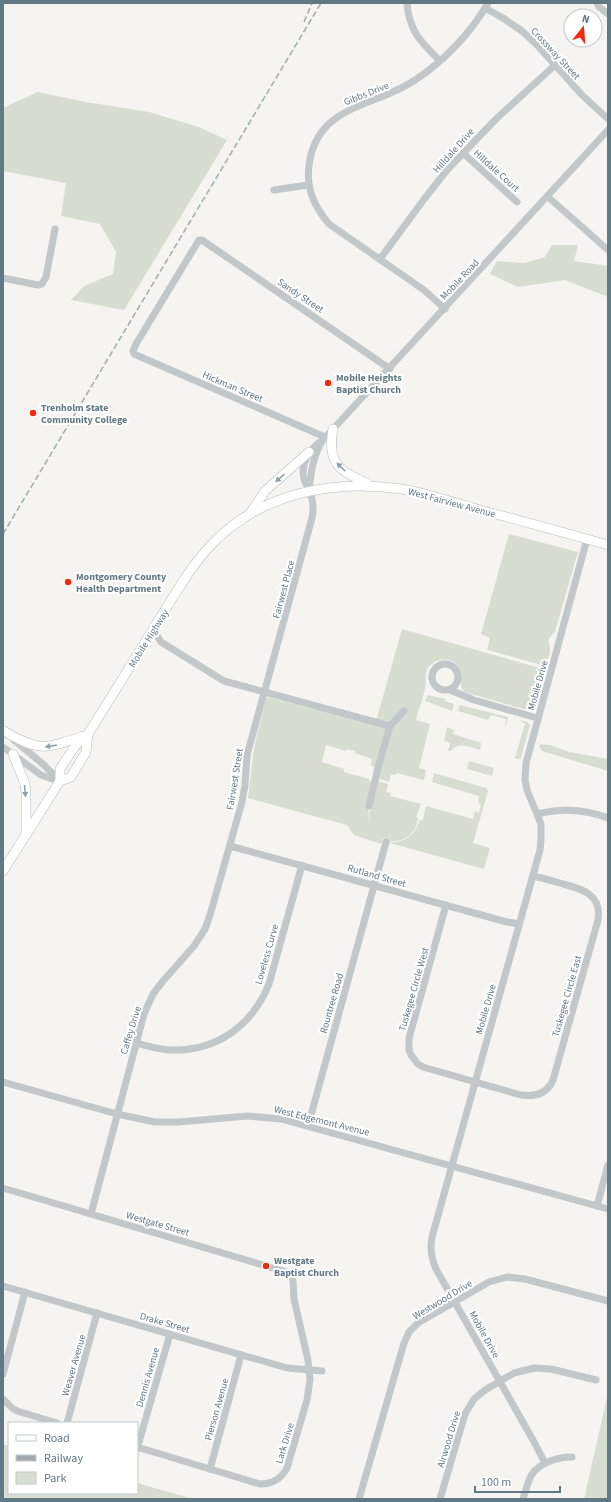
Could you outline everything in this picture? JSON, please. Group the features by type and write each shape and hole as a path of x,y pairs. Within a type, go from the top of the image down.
{"main road":[{"path":"333,429 330,448 338,465 354,478 374,486"},
{"path":"249,514 265,491 309,452"},
{"name":"West Fairview Avenue","path":"249,514 285,498 310,491 346,485 374,486 424,494 608,545"},
{"name":"Mobile Highway","path":"3,871 60,781 60,769 75,746 88,734 184,580 203,554 227,530 249,514"},
{"path":"3,731 22,742 34,746 44,747 54,746 88,734"},
{"name":"Mobile Highway","path":"60,781 70,777 86,752 88,734"},
{"path":"13,754 25,784 26,835"}],"street":[{"path":"407,3 408,16 414,33 439,60"},
{"path":"597,3 599,7 608,14"},
{"name":"Gibbs Drive","path":"444,309 424,290 338,232 329,224 318,210 308,186 310,164 314,148 320,135 332,121 352,108 390,94 423,75 465,35 486,5"},
{"name":"Crossway Street","path":"486,5 522,31 537,45 554,66 608,119"},
{"name":"Hilldale Drive","path":"380,259 425,198 463,153 496,119 554,66"},
{"name":"Mobile Road","path":"309,452 333,429 390,368 608,130"},
{"name":"Hilldale Court","path":"463,153 517,202"},
{"path":"274,190 308,186"},
{"path":"547,196 608,250"},
{"path":"3,278 38,285 42,284 46,277 56,229"},
{"name":"Sandy Street","path":"133,352 136,344 200,240 390,368"},
{"name":"Hickman Street","path":"133,352 324,438"},
{"name":"Mobile Road","path":"310,491 311,468 324,438"},
{"path":"309,452 306,461 304,481 310,491"},
{"name":"Fairwest Place","path":"264,692 312,518 313,506 310,491"},
{"name":"Mobile Drive","path":"545,1463 534,1440 434,1263 431,1249 432,1237 541,840 541,824 527,790 525,772 527,754 587,539"},
{"path":"153,629 161,642 221,680 390,726"},
{"path":"450,690 474,700 537,718"},
{"name":"Fairwest Street","path":"230,846 242,802 247,755 264,692"},
{"path":"369,806 390,726 404,711"},
{"path":"3,731 44,764 60,781"},
{"path":"3,747 41,775 60,781"},
{"path":"537,814 556,810 576,810 597,814 608,818"},
{"name":"Rountree Road","path":"308,1126 386,842"},
{"name":"Rutland Street","path":"230,846 519,924"},
{"name":"Caffey Drive","path":"91,1214 144,1014 153,994 194,946 205,929 230,846"},
{"name":"Loveless Curve","path":"136,1043 168,1050 199,1047 224,1038 248,1018 261,1001 269,984 302,865"},
{"name":"Tuskegee Circle East","path":"475,1082 527,1096 540,1094 548,1089 556,1073 596,928 599,916 598,907 591,895 582,890 532,876"},
{"name":"Tuskegee Circle West","path":"446,905 410,1038 409,1050 414,1060 423,1067 475,1082"},
{"name":"West Edgemont Avenue","path":"3,1082 141,1120 165,1122 235,1116 258,1116 281,1119 608,1209"},
{"path":"597,1206 608,1165"},
{"name":"Westgate Street","path":"3,1188 288,1271 292,1278 294,1288"},
{"name":"Westwood Drive","path":"359,1499 406,1338 418,1323 494,1280 507,1277 525,1279 608,1301"},
{"name":"Drake Street","path":"3,1286 287,1368 322,1371"},
{"name":"Lark Drive","path":"138,1448 260,1484 272,1483 282,1476 287,1468 307,1400 310,1384 308,1360 294,1299 294,1288"},
{"path":"3,1374 25,1292"},
{"name":"Weaver Avenue","path":"67,1422 98,1313"},
{"name":"Dennis Avenue","path":"138,1445 170,1334"},
{"name":"Pierson Avenue","path":"210,1469 241,1355"},
{"name":"Airwood Drive","path":"440,1499 465,1414 479,1394 500,1380 514,1373 534,1368 551,1369 596,1380"},
{"path":"3,1399 17,1411 55,1422"},
{"path":"524,1499 532,1475 545,1463 560,1457 572,1457"}],"green space":[{"path":"38,92 86,102 149,112 199,127 227,140 124,310 71,300 84,286 113,274 116,252 100,224 61,216 66,183 3,171 3,108"},
{"path":"552,245 578,245 574,261 608,266 608,297 565,280 518,287 490,274 497,261 525,263 545,257"},
{"path":"509,534 578,552 555,632 549,639 550,652 545,666 487,650 490,638 481,634"},
{"path":"402,629 547,670 534,712 464,692 461,685 461,674 459,667 452,661 443,659 431,664 426,672 426,684 416,720 430,724 419,768 426,770 424,780 397,773 396,775 391,774 389,782 374,777 378,768 371,766 372,759 355,753 355,751 346,749 346,751 326,745 322,762 344,769 344,772 369,779 369,781 373,782 369,807 369,822 376,834 383,840 381,844 354,835 347,825 248,798 254,748 266,699 268,697 375,725"},
{"path":"428,695 445,699 445,701 454,704 452,711 425,701"},
{"path":"460,705 508,717 506,726 506,719 491,715 488,720 458,711"},
{"path":"520,720 527,722 530,725 521,758 517,759 515,758 525,723 521,722"},
{"path":"447,727 454,730 453,734 481,743 480,750 461,745 457,746 451,751 448,751 450,743 444,741"},
{"path":"541,744 550,745 569,752 608,759 608,771 542,751 539,746"},
{"path":"469,761 494,768 492,776 467,769"},
{"path":"434,773 486,788 488,791 473,843 490,848 484,869 386,842 398,842 412,835 420,820 423,820 426,806 473,819 475,811 479,813 481,804 478,803 479,796 432,782"},
{"path":"378,781 388,784 386,792 391,793 390,796 421,804 416,817 418,818 416,827 404,839 390,841 383,839 373,831 369,819"},
{"path":"608,1393 608,1499 584,1499"},
{"path":"3,1444 8,1446 8,1494 138,1494 138,1483 193,1499 3,1499"}],"railway":[{"path":"304,22 312,3"},
{"path":"3,534 321,3"}],"place":[{"name":"Mobile Heights Baptist Church","path":"328,383"},
{"name":"Trenholm State Community College","path":"33,413"},
{"name":"Montgomery County Health Department","path":"68,582"},
{"name":"Westgate Baptist Church","path":"266,1266"}]}
